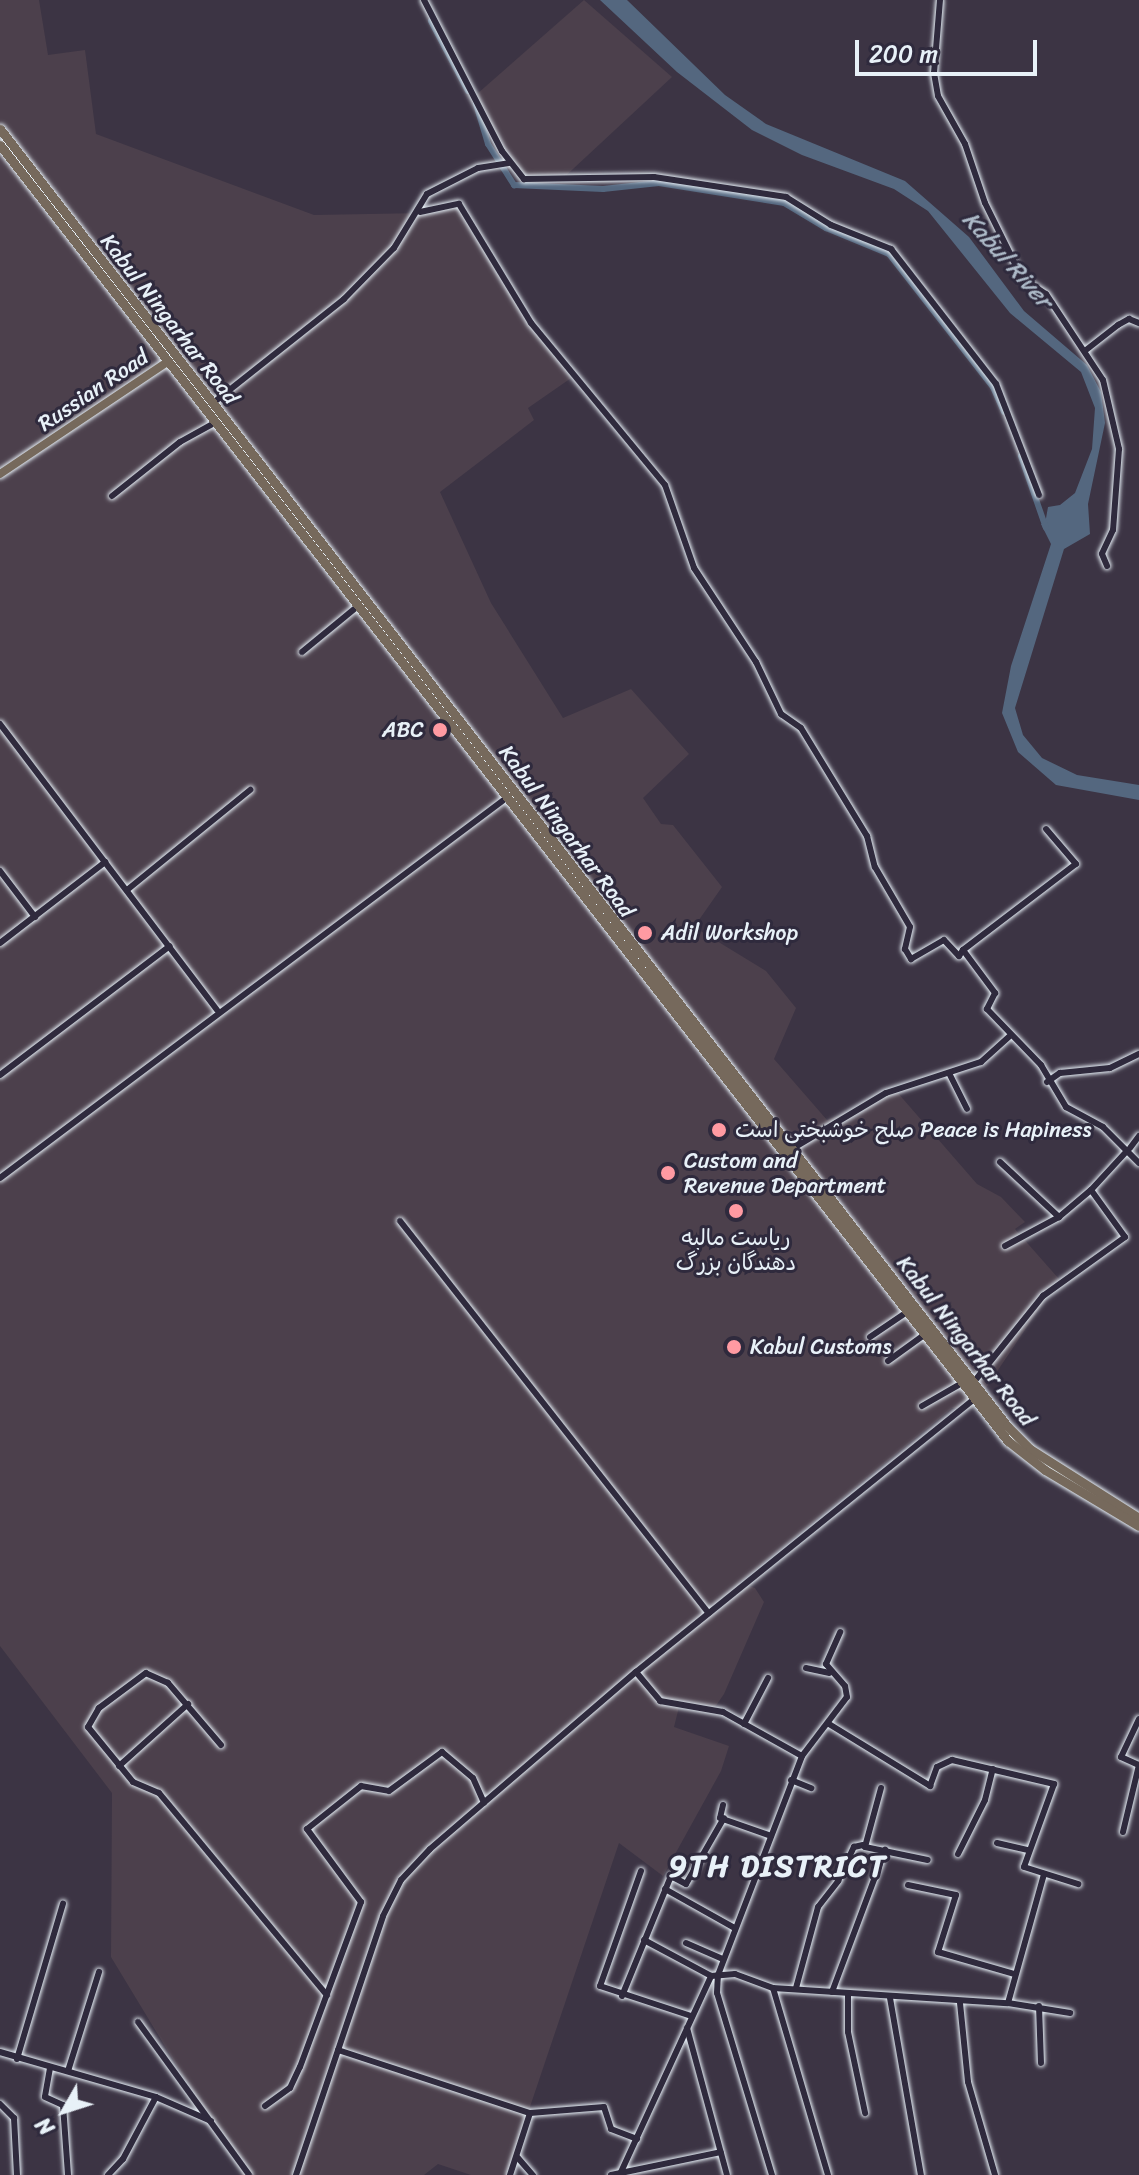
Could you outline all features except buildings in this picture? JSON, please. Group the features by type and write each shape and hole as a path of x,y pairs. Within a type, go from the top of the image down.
{"highway":[{"name":"Kabul Ningarhar Road","path":"0,129 213,403 358,606 962,1383 1030,1449 1139,1518"},
{"name":"Kabul Ningarhar Road","path":"0,145 214,423 305,529 516,791 973,1383 977,1396 1024,1456 1139,1526"}],"main road":[{"name":"Russian Road","path":"0,474 167,362"}],"street":[{"path":"424,0 515,174 535,182 654,177 786,197 831,225 891,249 996,384 1039,495"},
{"path":"940,0 934,73 938,96 965,144 985,203 1022,278 1046,294 1086,350 1103,380 1119,449 1113,530 1102,554 1107,566"},
{"path":"213,403 336,307 394,248 427,194 461,174 509,163"},
{"path":"420,208 459,204 531,323 665,485 694,568 756,662 781,714 801,728 867,836 875,867 910,927 908,955 920,958 944,940 959,956 1076,864 1046,829"},
{"path":"1086,350 1129,319 1139,323"},
{"path":"112,496 180,442 214,423"},
{"path":"302,652 358,606"},
{"path":"0,724 217,1010"},
{"path":"127,890 250,790"},
{"path":"0,1178 217,1010 516,791"},
{"path":"0,943 105,862"},
{"path":"0,871 35,917"},
{"path":"0,1075 170,946"},
{"path":"963,950 995,993 987,1009 1009,1037 1041,1065 1047,1082 1066,1107 1103,1127 1139,1163"},
{"path":"792,1149 886,1093 981,1062 1009,1037"},
{"path":"1047,1082 1060,1073 1110,1068 1139,1054"},
{"path":"949,1073 967,1109"},
{"path":"1005,1246 1086,1199 1139,1136"},
{"path":"1000,1162 1059,1217"},
{"path":"973,1383 1043,1296 1125,1237 1091,1190"},
{"path":"400,1221 708,1613"},
{"path":"870,1337 907,1312"},
{"path":"888,1361 924,1335"},
{"path":"922,1406 962,1383"},
{"path":"296,2175 401,1880 484,1803 636,1672 977,1396"},
{"path":"829,1673 825,1659 840,1632"},
{"path":"621,2172 691,2016 723,1959 802,1756 847,1697 845,1686 829,1673 806,1668"},
{"path":"636,1672 660,1701 723,1712 802,1756"},
{"path":"221,1745 168,1683 146,1673 99,1708 88,1727 133,1782 159,1793 327,1995"},
{"path":"744,1724 768,1678"},
{"path":"119,1766 188,1704"},
{"path":"1123,1832 1139,1765 1121,1760 1131,1730 1139,1719"},
{"path":"829,1724 930,1786 937,1767 952,1760 1054,1784 1024,1867 1078,1884"},
{"path":"265,2106 290,2088 361,1902 307,1829 361,1786 389,1791 442,1752 449,1753 473,1778 484,1803"},
{"path":"958,1854 993,1769"},
{"path":"791,1780 811,1788"},
{"path":"863,1845 881,1788"},
{"path":"723,1805 718,1816 771,1836"},
{"path":"622,1996 671,1876 686,1884 724,1818"},
{"path":"997,1843 1028,1850"},
{"path":"796,1988 818,1907 838,1881 854,1847 863,1845 928,1860"},
{"path":"832,1992 885,1850"},
{"path":"641,1871 600,1986 622,1996 691,2016"},
{"path":"1008,2003 1044,1874"},
{"path":"908,1885 956,1895 938,1952 1014,1974"},
{"path":"665,1889 733,1927"},
{"path":"17,2059 63,1904"},
{"path":"644,1940 714,1975 735,1974 773,1988 960,2003 1008,2003 1070,2013"},
{"path":"686,1943 723,1959"},
{"path":"68,2071 99,1972"},
{"path":"714,1975 772,2175"},
{"path":"773,1988 828,2175"},
{"path":"848,1995 848,2032 865,2113"},
{"path":"890,1998 921,2175"},
{"path":"960,2003 968,2082 995,2175"},
{"path":"1039,2006 1041,2063"},
{"path":"138,2022 249,2175"},
{"path":"687,2028 727,2175"},
{"path":"338,2050 530,2113 604,2107 611,2129 637,2139"},
{"path":"0,2052 156,2097 211,2121"},
{"path":"50,2068 45,2097 63,2105 68,2175"},
{"path":"108,2175 123,2159 156,2097"},
{"path":"0,2104 13,2113 17,2175"},
{"path":"510,2175 530,2113"},
{"path":"611,2175 721,2152"},
{"path":"518,2158 533,2175"}],"shaded area":[{"path":"0,0 39,0 48,55 85,50 96,134 314,215 424,213 455,203 545,342 577,374 528,408 534,420 440,492 491,603 563,718 631,689 689,754 643,798 661,824 673,825 722,887 694,927 766,971 796,1008 774,1059 827,1120 897,1092 977,1184 1001,1197 1025,1222 1015,1229 1059,1279 972,1409 952,1408 739,1583 755,1588 764,1602 724,1694 715,1707 679,1707 674,1727 729,1746 721,1771 663,1876 619,1843 507,2175 471,2175 438,2164 424,2175 243,2175 111,1957 112,1793 0,1646"},
{"path":"584,0 672,77 559,182 524,179 502,151 477,94"}],"water":[{"path":"600,0 627,0 725,95 766,124 905,181 969,237 1024,311 1087,365 1101,392 1105,423 1088,504 1090,534 1064,549 1015,708 1023,735 1042,758 1077,775 1139,785 1139,800 1056,785 1018,752 1002,713 1011,666 1051,544 1041,524 1045,524 1048,507 1060,505 1075,493 1092,449 1095,408 1081,372 1010,313 928,211 894,189 802,155 752,130 677,72"}],"waterway":[{"path":"431,21 468,91"},
{"path":"476,104 488,144 514,185 603,189 659,183 784,203 826,228 889,254 993,387 1004,412"},
{"path":"1021,456 1046,528"}],"place":[{"name":"ABC","path":"440,730"},
{"name":"Adil Workshop","path":"645,933"},
{"name":"صلح خوشبختی است Peace is Hapiness","path":"719,1130"},
{"name":"Custom and Revenue Department","path":"668,1173"},
{"name":"ریاست مالیه دهندگان بزرگ","path":"736,1211"},
{"name":"Kabul Customs","path":"734,1347"}],"district":[{"name":"9TH DISTRICT","path":"778,1866"}],"water label":[{"name":"Kabul River","path":"1007,260"}]}
